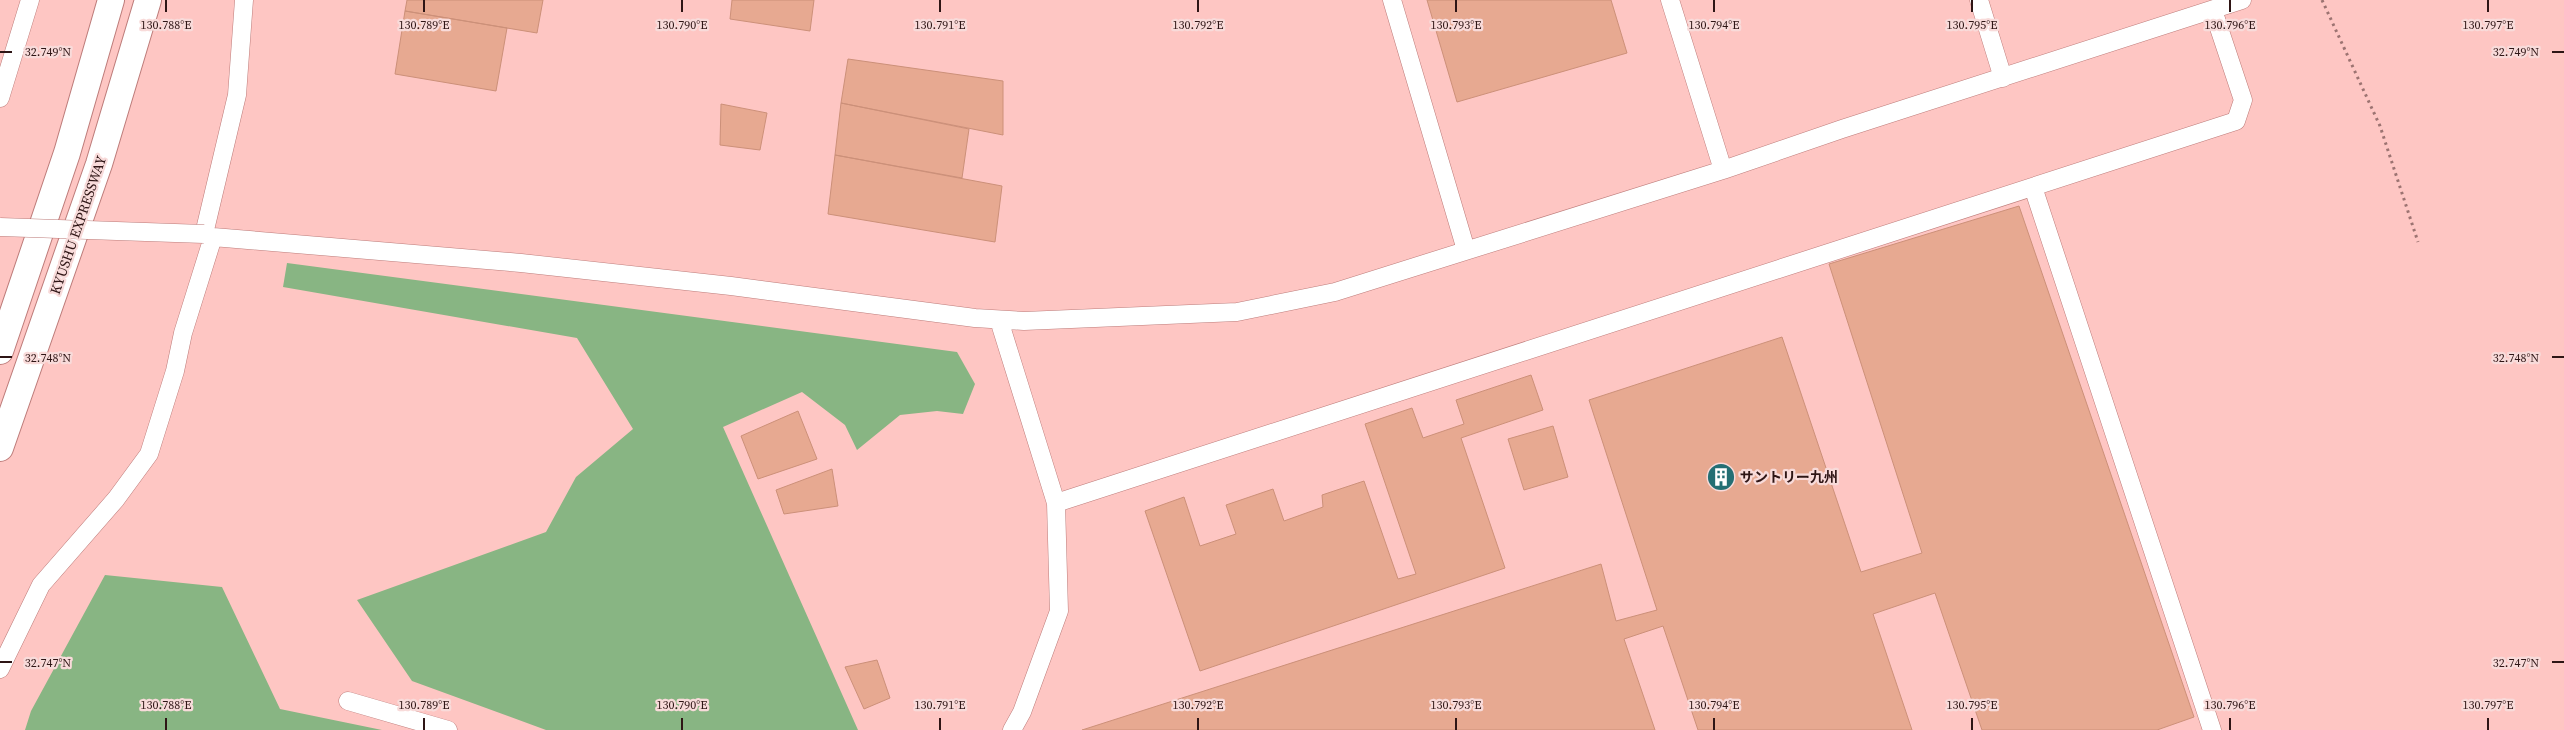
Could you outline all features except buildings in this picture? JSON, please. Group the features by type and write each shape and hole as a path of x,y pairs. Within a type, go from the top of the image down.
{"highway":[{"path":"0,351 67,153 111,0"},
{"name":"KYUSHU EXPRESSWAY","path":"0,448 100,164 148,0"}],"street":[{"path":"0,98 30,0"},
{"path":"0,669 41,585 116,498 149,454 174,371 182,333 209,236 237,95 244,0"},
{"path":"1392,0 1466,250"},
{"path":"1670,0 1723,170"},
{"path":"1979,0 2003,78"},
{"path":"0,227 209,236 530,264 999,320 1237,312 1335,292 1723,170 1842,129 2242,0"},
{"path":"1056,503 2236,122 2243,100 2213,10"},
{"path":"2033,187 2212,730"},
{"path":"999,320 1056,503 1059,611 1022,712 1012,730"},
{"path":"348,701 448,730"}],"path":[{"path":"2322,0 2380,126 2418,242"}],"green space":[{"path":"287,263 957,352 975,384 963,414 937,411 900,415 857,450 845,425 802,392 723,427 858,730 546,730 412,681 357,600 546,532 576,477 633,429 577,338 283,287"},
{"path":"105,575 222,587 280,709 382,730 25,730 31,711"}],"place":[{"name":"サントリー九州","path":"1721,477"}]}
